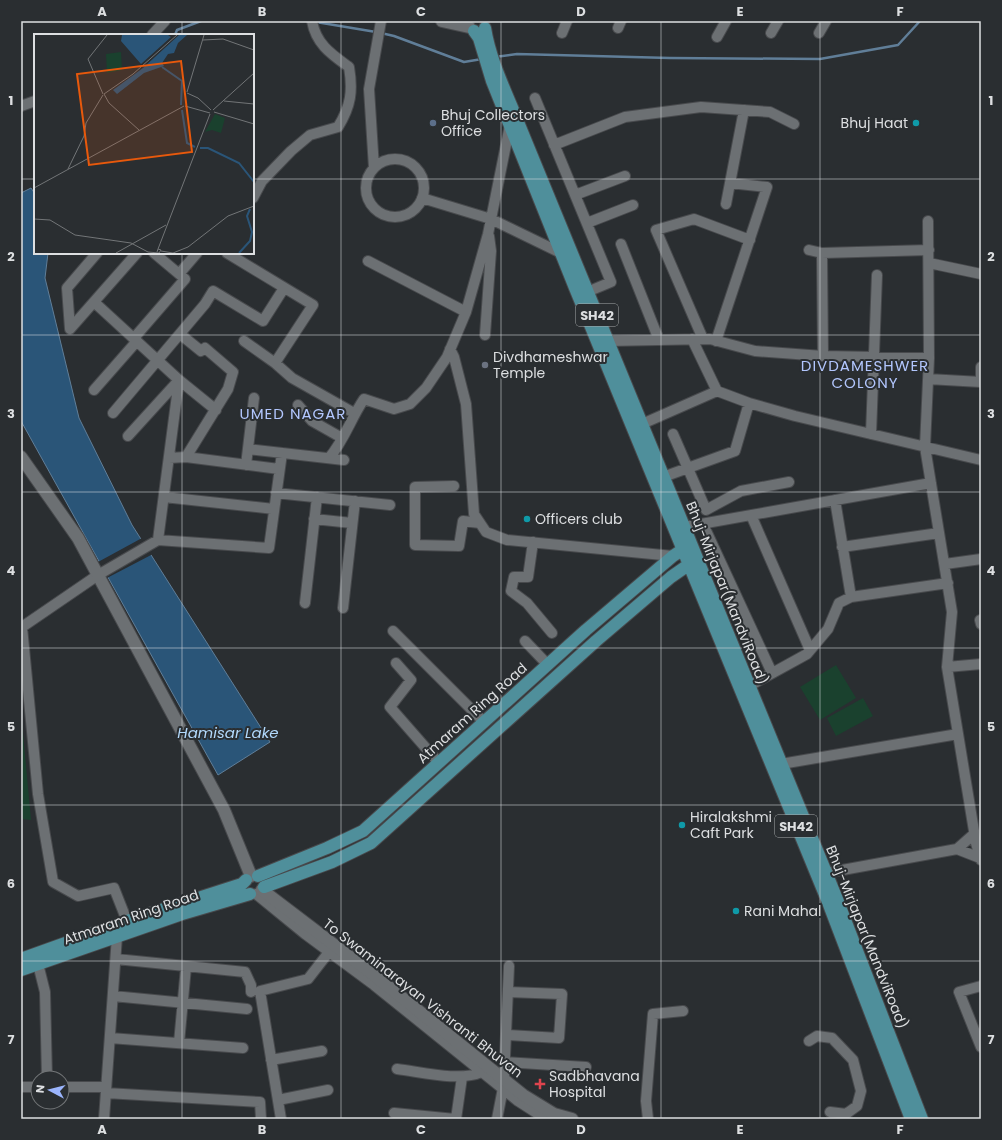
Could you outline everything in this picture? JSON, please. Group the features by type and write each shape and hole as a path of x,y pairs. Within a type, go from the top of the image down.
{"main road":[{"name":"SH42","path":"479,28 497,80"},
{"name":"Bhuj-Mirjapar(MandviRoad)","path":"497,80 510,125 682,550 693,562 749,686 826,873 922,1119"},
{"name":"Bhuj-Mirjapar(MandviRoad)","path":"497,80 587,292 684,527 682,550"},
{"name":"Atmaram Ring Road","path":"21,959 127,921 242,884 252,877 327,848 363,831 548,664 682,550"},
{"name":"Bhuj-Mirjapar(MandviRoad)","path":"693,562 828,902 911,1119"},
{"name":"Atmaram Ring Road","path":"21,970 117,936 258,891 332,862 371,843 596,641 671,578 693,562"},
{"path":"252,877 263,880 258,891 245,887 252,877"}],"street":[{"path":"153,34 165,21"},
{"path":"442,21 479,28"},
{"path":"562,33 567,21"},
{"path":"717,37 726,21"},
{"path":"771,33 778,21"},
{"path":"819,33 826,21"},
{"path":"254,196 262,181 291,151 310,135 338,127 346,113 352,86 349,67 326,51 315,34 312,22"},
{"path":"374,168 368,89 381,24"},
{"path":"535,98 611,282 587,292"},
{"path":"21,106 34,101"},
{"path":"554,145 625,117 702,107 770,112 794,124"},
{"path":"726,204 744,110"},
{"path":"329,458 336,450 354,413 364,399 394,409 410,404 426,388 450,349 466,312 488,234 510,125"},
{"path":"394,159 412,164 420,173 424,186 422,198 415,209 404,215 392,216 381,213 373,206 367,190 368,178 374,168 383,161 394,159"},
{"path":"575,195 625,176"},
{"path":"716,341 768,187 730,183"},
{"path":"422,198 492,219 561,253"},
{"path":"587,223 633,205"},
{"path":"703,339 656,230 694,219 750,240"},
{"path":"928,221 929,358 925,447 952,612 947,667 974,834 981,859"},
{"path":"485,335 491,251 488,234"},
{"path":"621,244 659,340"},
{"path":"809,250 822,253 928,250"},
{"path":"822,253 823,356"},
{"path":"96,254 67,288 70,329 136,254"},
{"path":"94,390 185,279 155,254"},
{"path":"179,274 196,254"},
{"path":"229,254 313,305 276,363"},
{"path":"368,261 466,312"},
{"path":"929,263 981,274"},
{"path":"871,434 877,275"},
{"path":"113,413 205,304 213,291 263,321 284,288"},
{"path":"94,302 179,380 216,410"},
{"path":"180,334 201,351 205,348 233,372 228,389 186,457"},
{"path":"692,339 717,391 749,403 981,460"},
{"path":"607,341 703,339 755,351 823,356 929,358"},
{"path":"244,341 276,363 292,378 354,413"},
{"path":"450,349 454,357 466,404 474,514 486,532 507,540 682,550"},
{"path":"928,379 981,382 981,367"},
{"path":"128,436 179,380"},
{"path":"158,540 179,380"},
{"path":"642,424 717,391"},
{"path":"246,465 254,398"},
{"path":"663,477 735,451 749,403"},
{"path":"298,405 312,421 342,438"},
{"path":"674,434 706,510 742,491 789,482"},
{"path":"248,449 344,460"},
{"path":"127,921 114,888 78,896 53,882 38,794 22,627 98,574 158,540 269,548 282,453"},
{"path":"21,457 78,538 98,574 224,810 252,877"},
{"path":"169,458 186,457 279,469"},
{"path":"684,527 931,483"},
{"path":"454,486 415,487 415,545 458,546 463,521 480,523"},
{"path":"276,493 390,505"},
{"path":"164,497 274,509"},
{"path":"305,603 317,497"},
{"path":"835,500 851,597"},
{"path":"343,608 355,501"},
{"path":"751,515 810,650"},
{"path":"314,519 352,523"},
{"path":"703,524 772,673"},
{"path":"842,547 940,533"},
{"path":"532,542 528,577 514,576 511,591 527,603 552,633"},
{"path":"944,564 981,559"},
{"path":"749,686 807,654 828,629 839,603 851,597 948,583"},
{"path":"393,631 484,722"},
{"path":"525,641 548,664"},
{"path":"396,663 411,680 390,707 439,763"},
{"path":"947,667 981,664"},
{"path":"781,764 958,734"},
{"path":"826,873 957,849 974,834"},
{"path":"957,849 981,859"},
{"path":"258,891 329,952 374,985 482,1072 503,1083 518,1101 546,1119"},
{"name":"To Swaminarayan Vishranti Bhuvan","path":"258,891 379,979 503,1083 540,1107 554,1114 572,1119"},
{"path":"104,1119 117,936"},
{"path":"281,1119 260,991 308,979 329,952"},
{"path":"116,959 245,972 251,985 252,992"},
{"path":"38,964 45,992 47,1070"},
{"path":"497,1119 503,1083 509,966"},
{"path":"179,1043 186,967"},
{"path":"981,986 959,992 981,1047"},
{"path":"506,1035 559,1038 562,994 508,992"},
{"path":"113,996 247,1009"},
{"path":"648,1119 646,1101 653,1014 682,1011"},
{"path":"809,1041 816,1036 832,1038 853,1060 861,1091 857,1106 846,1114 830,1112"},
{"path":"110,1038 243,1048"},
{"path":"271,1060 322,1051"},
{"path":"504,1062 586,1067"},
{"path":"397,1069 462,1077 474,1076 482,1072"},
{"path":"394,1114 455,1119 462,1077"},
{"path":"70,1088 260,1102 261,1119"},
{"path":"278,1100 328,1090"}],"green space":[{"path":"836,665 856,698 820,720 800,687"},
{"path":"863,698 873,716 836,736 827,718"},
{"path":"21,712 31,820 21,819"}],"water":[{"name":"Hamisar Lake","path":"31,188 34,192 34,254 48,254 45,278 79,418 132,525 270,742 218,775 21,421 21,193"}],"pier":[{"path":"142,538 153,554 107,578 98,562"}],"waterway":[{"path":"175,34 177,30 201,21"},
{"path":"495,57 517,54 670,58 820,59 898,45 920,21"},
{"path":"316,22 376,32"},
{"path":"381,33 394,36 464,62 482,59"}],"place":[{"name":"Bhuj Collectors Office","path":"433,123"},
{"name":"Bhuj Haat","path":"916,123"},
{"name":"Divdhameshwar Temple","path":"485,365"},
{"name":"Officers club","path":"527,519"},
{"name":"Hiralakshmi Caft Park","path":"682,825"},
{"name":"Rani Mahal","path":"736,911"},
{"name":"Sadbhavana Hospital","path":"540,1084"}],"district":[{"name":"DIVDAMESHWER COLONY","path":"865,374"},
{"name":"UMED NAGAR","path":"293,413"}]}
